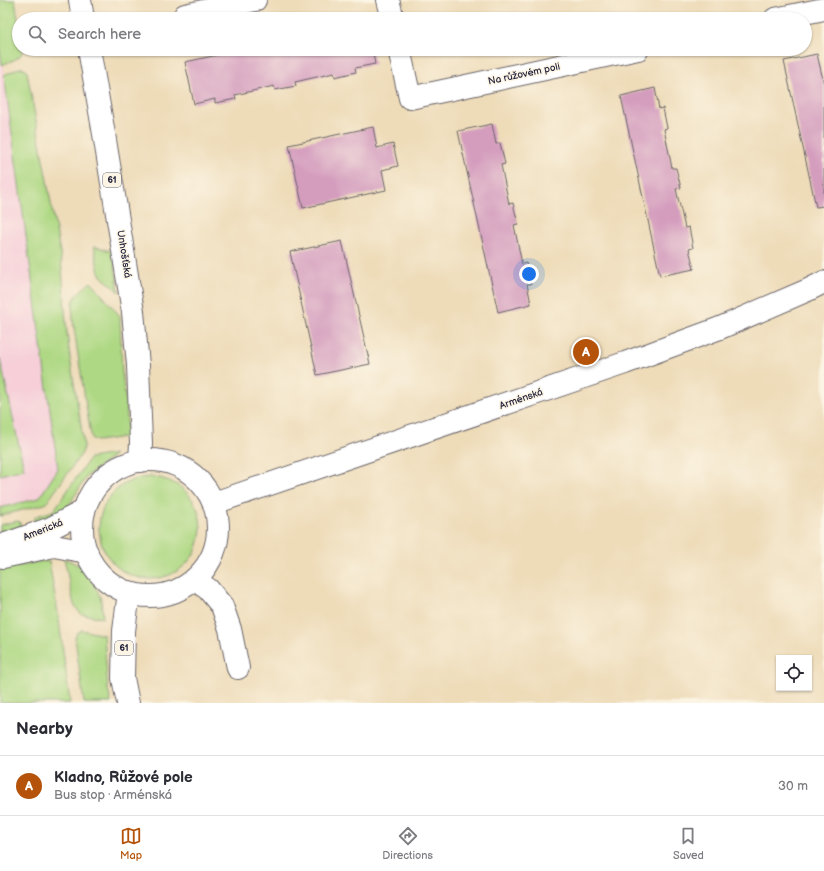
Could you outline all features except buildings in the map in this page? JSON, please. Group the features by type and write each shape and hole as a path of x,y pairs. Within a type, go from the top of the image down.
{"street":[{"path":"80,0 83,12"},
{"path":"199,12 255,0"},
{"path":"388,0 391,12"},
{"path":"809,12 824,9"},
{"name":"Unhošťská","path":"90,56 133,312 138,365 141,443 140,461"},
{"name":"Na růžovém poli","path":"401,56 410,98 605,56"},
{"name":"Arménská","path":"214,502 625,363 720,328 824,282"},
{"path":"155,460 170,463 184,469 196,478 206,489 214,502 219,530 217,544 205,569 195,580 183,588 156,596 142,596 128,592 115,586 103,577 94,566 87,552 83,539 82,525 84,511 90,496 99,484 111,473 125,466 140,461 155,460"},
{"name":"Americká","path":"0,546 51,528 84,511"},
{"name":"Americká","path":"0,557 54,546 87,552"},
{"path":"195,580 208,590 222,606 230,629 238,668"},
{"name":"61","path":"128,592 124,631 123,678 128,703"}],"shaded area":[{"path":"0,46 58,469 39,497 0,508"}],"green space":[{"path":"0,0 15,0 17,12 12,12 12,56 19,56 2,65 0,48"},
{"path":"19,68 26,69 27,72 60,252 66,324 84,446 82,453 45,504 0,516 0,508 39,498 58,469 4,75"},
{"path":"94,246 113,252 119,292 101,276 98,269"},
{"path":"91,282 120,316 122,372 127,412 127,428 125,437 97,441 92,439 91,435 73,314 74,300 80,291"},
{"path":"0,358 24,469 0,475"},
{"path":"115,454 87,476 69,505 58,513 34,523 34,518 54,510 90,458"},
{"path":"150,477 160,478 179,485 193,499 200,518 200,538 193,557 179,571 160,578 150,579 140,578 121,571 107,557 100,538 99,528 100,518 107,499 121,485 140,478"},
{"path":"18,521 21,526 0,532 0,525"},
{"path":"64,558 84,568 93,581 101,599 103,618 81,614 74,605"},
{"path":"42,561 49,562 58,613 70,703 0,703 0,570"},
{"path":"82,630 104,635 108,689 111,703 84,703 75,638 77,633"}],"place":[{"name":"Kladno, Růžové pole","path":"586,352"}]}
